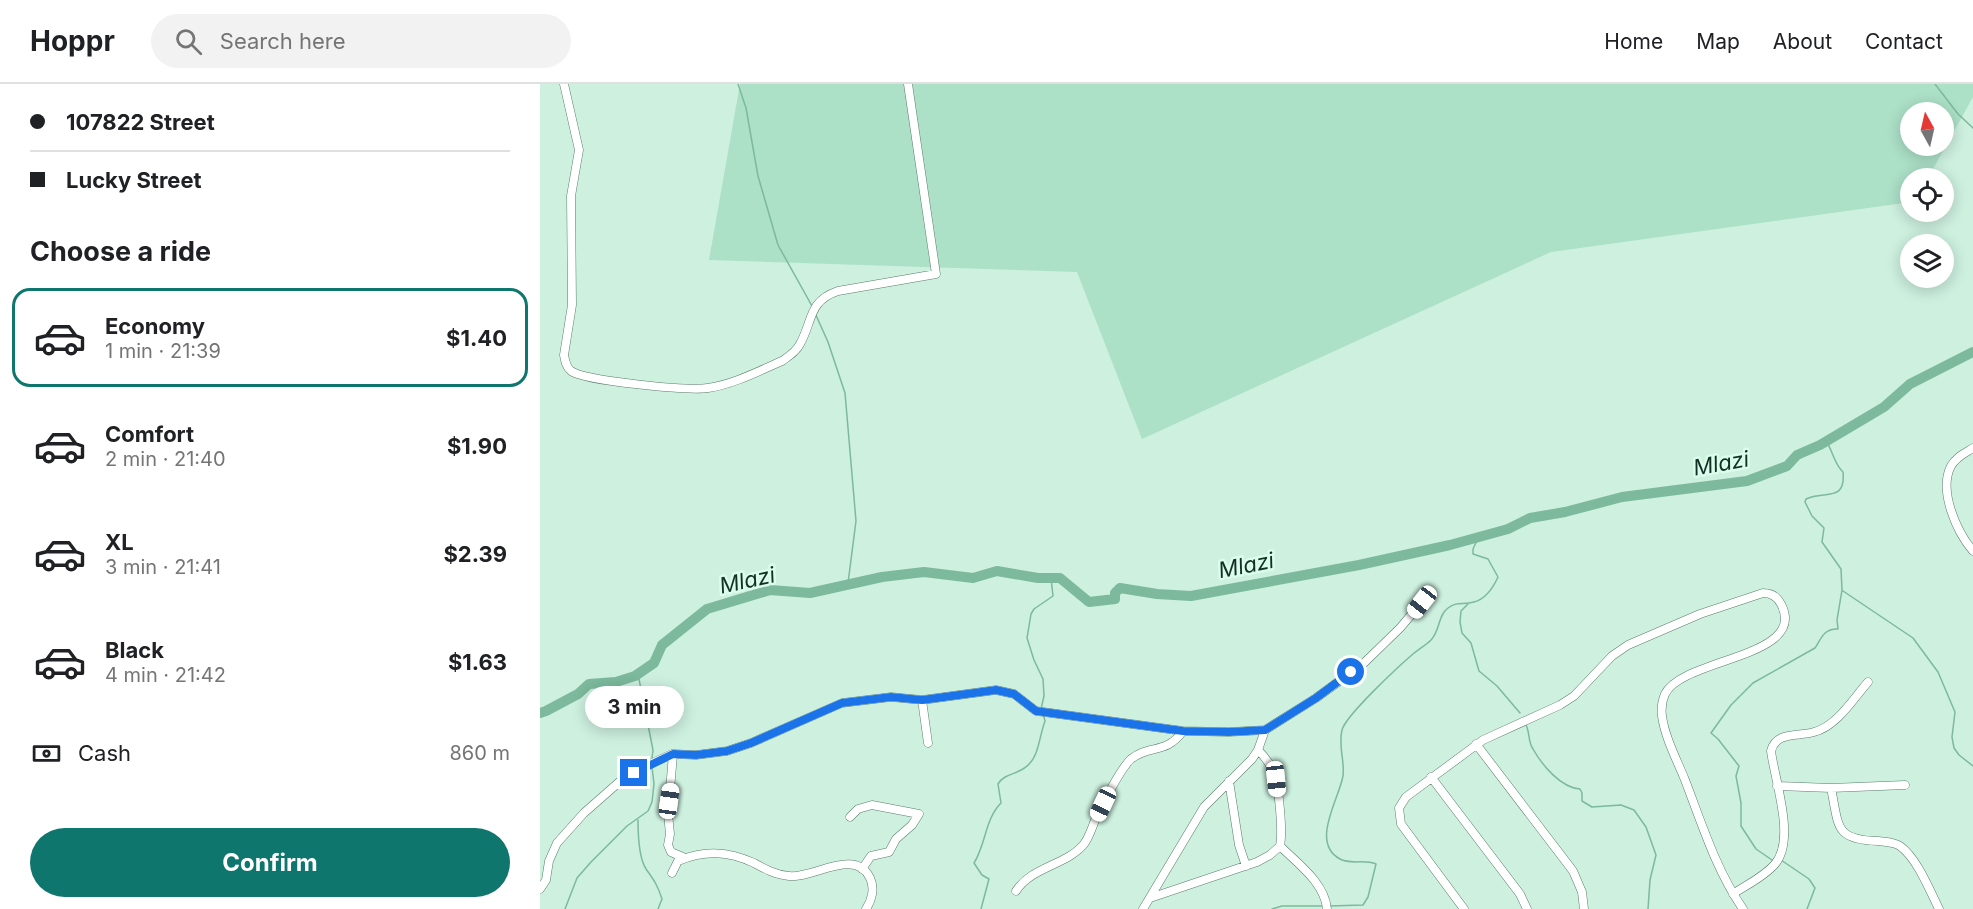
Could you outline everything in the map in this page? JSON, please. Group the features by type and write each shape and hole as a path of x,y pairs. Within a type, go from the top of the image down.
{"street":[{"path":"564,84 579,144 571,196 572,305 564,355 568,368 575,373 633,384 678,389 715,387 766,368 790,356 802,341 816,306 826,295 936,274 908,84"},
{"path":"1973,448 1954,462 1948,476 1947,487 1958,529 1973,551"},
{"path":"1464,909 1404,831 1399,808 1406,796 1476,744 1560,705 1574,696 1612,656 1628,645 1757,594 1772,595 1781,603 1784,612 1785,624 1780,635 1759,647 1677,681 1665,694 1662,706 1667,735 1716,860 1743,909"},
{"path":"540,889 546,880 549,861 557,843 584,813 626,776 639,772 648,765 672,754 696,755 727,751 751,743 842,703 891,697 922,700 974,692 1007,691 1019,696 1036,711 1183,731 1265,730 1316,698 1364,663 1422,602"},
{"path":"1733,894 1770,869 1784,849 1785,834 1771,751 1774,742 1782,737 1814,732 1835,720 1868,682"},
{"path":"922,700 928,743"},
{"path":"1143,909 1204,807 1252,759 1265,730"},
{"path":"1016,891 1022,883 1084,844 1103,804 1131,759 1168,746 1183,731"},
{"path":"1476,744 1573,871 1582,892 1584,909"},
{"path":"1150,898 1246,866 1265,858 1280,846 1276,779 1269,764 1258,750"},
{"path":"672,754 668,845 671,852 685,858"},
{"path":"1431,777 1507,876 1527,909"},
{"path":"1229,782 1235,826 1246,866"},
{"path":"1777,786 1831,789 1905,785"},
{"path":"1831,789 1838,822 1844,833 1854,839 1888,842 1903,849 1913,860 1939,909"},
{"path":"850,817 858,809 872,805 919,814 912,825 896,839 889,852 871,856 862,869"},
{"path":"1280,846 1308,874 1322,893 1327,906"},
{"path":"672,873 676,864 685,858 711,852 727,853 778,874 792,877 845,864 862,869 870,877 871,900 866,909"}],"green space":[{"path":"740,84 1973,84 1973,97 1954,131 1954,102 1900,102 1900,156 1940,156 1934,168 1900,168 1900,204 1551,252 1142,439 1077,272 709,260"}],"waterway":[{"path":"738,84 746,108 758,176 778,245 812,306"},
{"path":"1935,84 1958,114 1973,128"},
{"path":"815,313 828,342 845,393 856,521 848,583"},
{"name":"Mlazi","path":"540,713 578,694 589,684 616,682 635,676 654,663 662,645 707,609 770,590 810,593 882,577 924,572 973,578 997,571 1038,578 1060,578 1089,602 1115,599 1115,593 1120,588 1157,594 1191,596 1359,565 1450,545 1508,529 1530,518 1565,512 1622,497 1747,481 1787,466 1797,455 1820,445 1884,407 1910,384 1973,352"},
{"path":"1772,860 1756,849 1741,826 1741,803 1736,776 1739,766 1711,733 1731,705 1753,683 1815,648 1829,630 1838,629 1837,620 1842,590 1841,569 1822,542 1824,528 1812,516 1805,502 1806,499 1832,494 1841,488 1843,472 1826,441"},
{"path":"1329,906 1363,905 1368,897 1376,864 1344,861 1331,852 1327,843 1329,820 1343,776 1342,730 1353,713 1374,691 1431,640 1448,608 1478,601 1491,589 1498,577 1488,559 1473,554 1479,536"},
{"path":"1041,709 1044,696 1043,679 1027,638 1034,609 1053,596 1051,578"},
{"path":"1843,591 1913,638 1938,672 1955,712 1952,737 1954,748 1973,766"},
{"path":"1468,604 1461,611 1460,622 1462,633 1471,643 1479,671 1497,686 1520,713"},
{"path":"638,674 653,750 652,758"},
{"path":"981,909 989,879 982,875 974,863 992,816 1001,803 998,784 1005,777 1022,770 1033,759 1045,721 1044,717"},
{"path":"1526,725 1531,746 1541,762 1566,785 1580,789 1582,801 1592,807 1621,805 1634,810 1646,827 1656,855 1650,880 1648,909"},
{"path":"565,909 577,878 627,826 648,811 652,802 654,784 652,767"},
{"path":"638,820 642,859 662,899 658,909"},
{"path":"1781,860 1809,879 1815,888 1807,909"},
{"path":"1272,909 1282,906 1324,906"}],"route":[{"path":"634,773 673,754 696,755 727,751 751,743 842,703 891,697 922,700 996,690 1007,691 1019,696 1036,711 1183,731 1265,730 1316,698 1351,672"}]}
